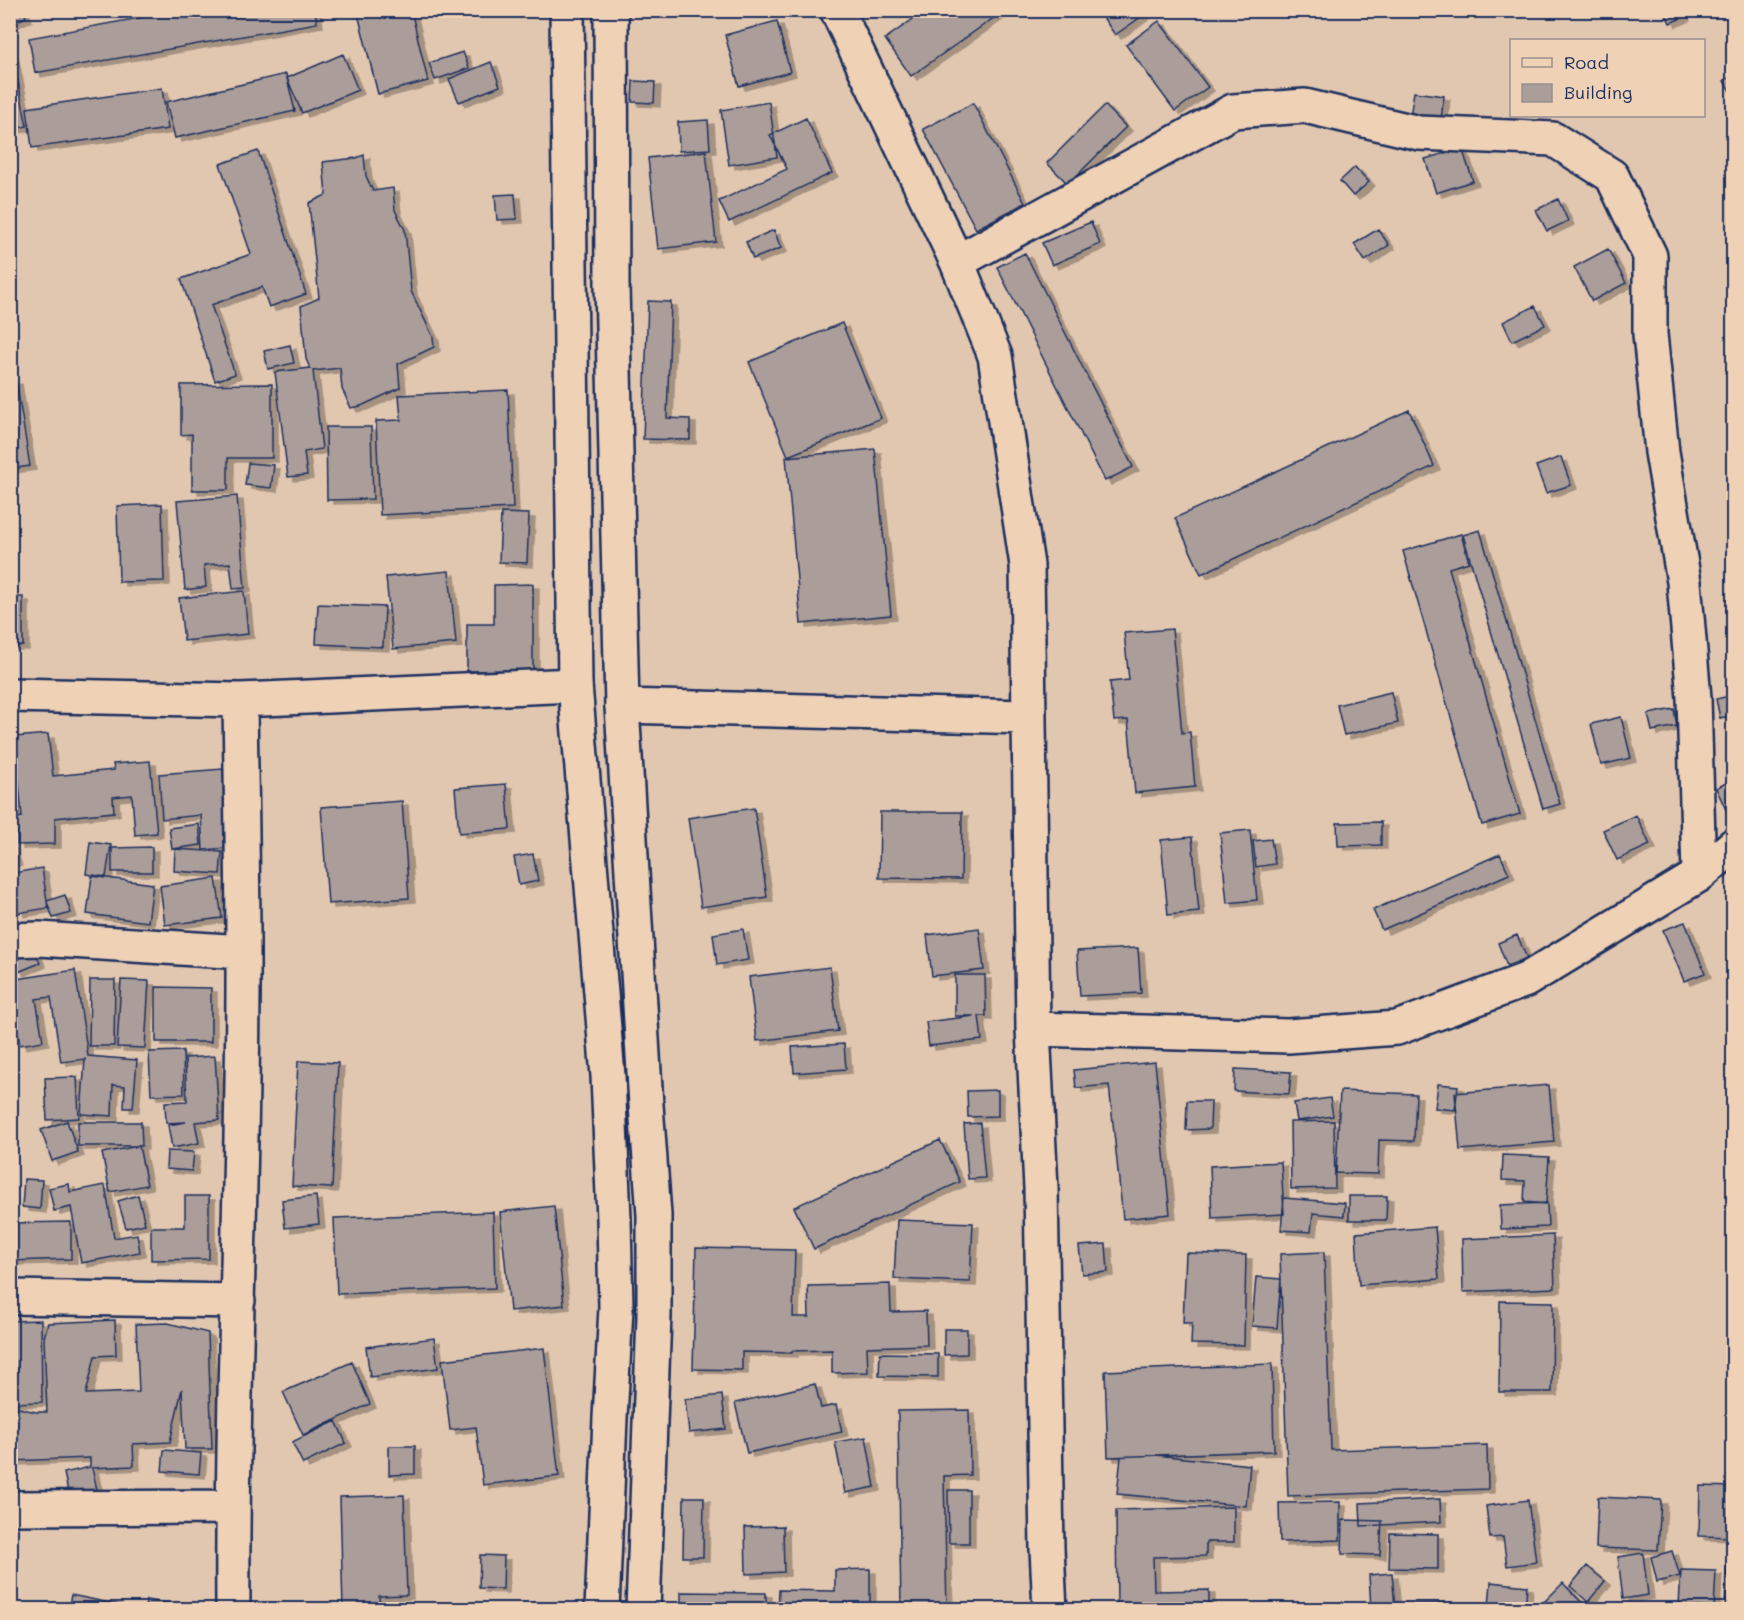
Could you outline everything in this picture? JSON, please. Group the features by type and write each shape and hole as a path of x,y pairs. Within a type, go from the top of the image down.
{"street":[{"path":"567,10 575,685 608,1076 616,1308 603,1610"},
{"path":"611,10 612,297 622,706 654,1215 654,1316 643,1610"},
{"path":"837,10 957,262 995,356 1028,565 1033,1029 1041,1188 1050,1610"},
{"path":"957,262 1233,111 1305,106 1419,133 1553,139 1612,176 1650,256 1650,334 1659,428 1684,582 1692,675 1699,875"},
{"path":"10,695 240,700 575,685"},
{"path":"234,1610 232,1507 238,1301 243,951 240,700"},
{"path":"622,706 1029,717"},
{"path":"1033,1029 1288,1036 1397,1028 1526,980 1699,875 1734,845"},
{"path":"10,940 39,939 243,951"},
{"path":"10,1297 238,1301"},
{"path":"608,1460 649,1466"},
{"path":"10,1508 232,1507"}],"building":[{"path":"10,10 23,10 26,17 10,24"},
{"path":"183,10 315,10 317,23 35,73 29,38"},
{"path":"357,10 411,10 428,81 378,94"},
{"path":"438,10 460,10 460,14 439,17"},
{"path":"926,10 1005,10 911,76 885,39"},
{"path":"1098,10 1148,10 1148,12 1115,35"},
{"path":"1664,10 1681,10 1684,17 1670,23"},
{"path":"777,21 790,72 739,86 725,35"},
{"path":"1159,21 1208,87 1175,111 1126,45"},
{"path":"10,43 27,126 10,130"},
{"path":"463,52 469,68 435,80 429,63"},
{"path":"343,54 358,90 302,113 287,78"},
{"path":"491,62 500,86 459,102 449,79"},
{"path":"286,74 295,111 175,138 166,102"},
{"path":"1734,74 1734,96 1733,96 1724,81"},
{"path":"633,81 655,82 654,103 632,102"},
{"path":"162,88 168,129 32,148 27,108"},
{"path":"1414,92 1444,96 1441,120 1410,116"},
{"path":"769,102 777,157 729,165 721,110"},
{"path":"973,103 1025,203 976,229 923,129"},
{"path":"1105,105 1126,127 1068,184 1047,163"},
{"path":"806,118 832,173 729,222 719,201 787,169 770,135"},
{"path":"708,120 710,149 679,151 678,122"},
{"path":"1462,148 1473,181 1436,193 1425,159"},
{"path":"258,151 306,294 269,307 262,287 211,305 235,374 215,381 181,279 251,254 220,164"},
{"path":"706,151 716,242 658,249 648,158"},
{"path":"364,155 366,176 373,191 393,188 395,210 405,230 411,291 433,337 434,347 398,364 400,388 361,406 351,408 342,389 340,368 313,371 322,449 304,452 307,475 288,477 275,372 310,368 306,359 301,306 319,298 309,203 326,195 323,162"},
{"path":"1355,167 1369,182 1353,196 1340,181"},
{"path":"515,194 517,219 497,220 495,195"},
{"path":"1558,199 1568,221 1547,231 1536,210"},
{"path":"1091,222 1100,244 1052,265 1042,243"},
{"path":"1378,229 1389,245 1365,261 1354,244"},
{"path":"774,230 781,248 753,259 746,242"},
{"path":"1608,249 1626,283 1592,301 1574,267"},
{"path":"1025,253 1133,467 1105,481 997,267"},
{"path":"648,301 671,302 667,418 690,419 690,440 643,439"},
{"path":"1535,306 1545,325 1512,341 1503,322"},
{"path":"842,323 881,418 788,456 749,362"},
{"path":"290,345 294,363 268,369 264,351"},
{"path":"16,380 30,466 10,469 10,381"},
{"path":"272,384 272,458 228,458 228,490 192,490 192,434 181,435 181,385"},
{"path":"508,390 513,508 380,515 376,421 401,420 399,395"},
{"path":"1409,410 1434,466 1201,574 1175,518"},
{"path":"326,427 371,427 373,499 327,500"},
{"path":"875,449 891,615 801,624 786,457"},
{"path":"875,449 891,615 801,624 786,457"},
{"path":"1561,457 1571,485 1546,493 1536,466"},
{"path":"248,463 274,465 271,488 245,485"},
{"path":"237,496 245,588 233,589 230,563 204,565 206,587 185,590 177,501"},
{"path":"162,504 164,581 119,582 117,506"},
{"path":"501,513 529,514 527,563 499,562"},
{"path":"1480,530 1560,804 1543,809 1463,535"},
{"path":"1461,534 1469,562 1449,568 1520,814 1482,825 1403,551"},
{"path":"449,571 456,643 393,649 386,577"},
{"path":"533,584 533,670 467,671 467,624 494,624 494,585"},
{"path":"244,591 248,634 184,641 179,598"},
{"path":"10,597 23,597 23,646 10,646"},
{"path":"318,604 385,607 383,647 316,644"},
{"path":"1172,629 1182,733 1190,732 1195,787 1135,793 1128,720 1114,721 1110,682 1129,680 1124,633"},
{"path":"1391,692 1398,723 1344,735 1337,705"},
{"path":"1734,695 1734,715 1720,718 1716,699"},
{"path":"1674,709 1677,726 1652,731 1648,714"},
{"path":"1621,717 1631,758 1601,765 1591,724"},
{"path":"48,734 53,776 114,770 113,764 150,761 157,833 135,835 132,795 113,797 114,812 55,818 55,844 17,845 17,832 10,832 10,773 16,773 18,818 22,817 15,737"},
{"path":"223,769 228,848 203,850 201,815 162,819 159,774"},
{"path":"1734,779 1734,812 1728,814 1716,788"},
{"path":"506,784 510,829 459,833 455,788"},
{"path":"402,801 409,898 328,904 321,807"},
{"path":"754,808 767,897 701,907 688,818"},
{"path":"880,812 962,812 961,879 879,878"},
{"path":"1636,815 1650,845 1617,860 1603,830"},
{"path":"1381,822 1381,845 1338,846 1337,823"},
{"path":"199,824 201,845 172,849 169,828"},
{"path":"1250,830 1257,900 1227,903 1220,833"},
{"path":"1192,837 1199,912 1168,915 1161,840"},
{"path":"1271,839 1275,864 1256,867 1253,841"},
{"path":"10,842 16,862 10,863"},
{"path":"90,842 111,845 106,877 86,874"},
{"path":"152,847 152,872 112,872 112,848"},
{"path":"175,849 222,852 220,874 174,871"},
{"path":"533,854 538,881 519,885 514,857"},
{"path":"1500,854 1509,874 1382,930 1373,910"},
{"path":"42,868 47,901 65,895 71,913 53,918 47,902 48,908 18,913 13,873"},
{"path":"92,876 153,884 148,922 87,914"},
{"path":"216,878 222,918 165,925 160,886"},
{"path":"1685,922 1705,973 1684,981 1663,930"},
{"path":"979,928 984,970 932,976 927,935"},
{"path":"743,929 748,960 717,965 713,934"},
{"path":"1517,935 1527,958 1507,966 1498,943"},
{"path":"31,944 40,963 18,972 10,956"},
{"path":"1138,948 1141,993 1080,996 1077,951"},
{"path":"830,967 838,1031 757,1041 749,977"},
{"path":"75,970 88,1056 137,1060 133,1108 124,1108 125,1086 113,1085 112,1116 81,1114 85,1059 61,1062 51,997 36,999 43,1041 20,1045 13,1004 10,1004 10,980"},
{"path":"955,975 985,975 986,1016 979,1016 982,1040 929,1046 926,1022 974,1016 955,1016"},
{"path":"90,980 115,980 114,1046 89,1046"},
{"path":"121,980 149,981 145,1048 117,1047"},
{"path":"156,987 211,988 211,1042 156,1042"},
{"path":"844,1044 846,1069 794,1073 792,1047"},
{"path":"183,1051 184,1094 151,1095 149,1052"},
{"path":"215,1056 219,1120 195,1122 199,1143 172,1148 168,1125 186,1122 166,1123 165,1102 187,1101 185,1058"},
{"path":"298,1061 338,1063 332,1188 292,1186"},
{"path":"1155,1062 1170,1214 1123,1219 1109,1085 1076,1088 1074,1070"},
{"path":"1235,1069 1291,1072 1289,1094 1234,1091"},
{"path":"77,1077 79,1118 47,1120 45,1078"},
{"path":"1438,1084 1458,1086 1455,1110 1435,1108"},
{"path":"1549,1085 1554,1142 1460,1150 1455,1093"},
{"path":"998,1090 998,1116 968,1117 967,1091"},
{"path":"1340,1091 1416,1094 1414,1141 1379,1140 1378,1174 1336,1173"},
{"path":"1330,1098 1333,1116 1297,1121 1294,1103"},
{"path":"1187,1101 1211,1101 1210,1129 1186,1130"},
{"path":"67,1121 78,1152 52,1161 41,1130"},
{"path":"1334,1121 1335,1188 1291,1189 1290,1122"},
{"path":"78,1122 141,1122 142,1146 78,1146"},
{"path":"980,1123 985,1178 968,1179 964,1124"},
{"path":"940,1140 960,1182 814,1249 794,1207"},
{"path":"139,1146 147,1185 110,1192 102,1153"},
{"path":"167,1151 194,1152 192,1171 166,1169"},
{"path":"1503,1155 1549,1157 1546,1204 1524,1202 1525,1181 1502,1180"},
{"path":"1281,1162 1284,1214 1212,1218 1210,1166"},
{"path":"24,1179 42,1180 40,1209 22,1207"},
{"path":"69,1184 70,1192 105,1185 114,1238 137,1234 140,1252 81,1263 71,1207 54,1211 49,1188"},
{"path":"138,1195 145,1224 126,1228 118,1201"},
{"path":"185,1196 209,1196 209,1259 151,1260 151,1227 185,1227"},
{"path":"316,1196 319,1224 285,1228 282,1200"},
{"path":"1349,1196 1387,1196 1386,1220 1349,1220"},
{"path":"1284,1198 1345,1203 1344,1216 1313,1213 1311,1232 1281,1230"},
{"path":"1547,1203 1548,1227 1501,1229 1500,1205"},
{"path":"554,1206 564,1305 510,1311 500,1212"},
{"path":"493,1212 495,1288 337,1294 334,1218"},
{"path":"897,1220 973,1223 970,1282 894,1279"},
{"path":"71,1222 71,1259 10,1261 10,1223"},
{"path":"1435,1227 1439,1279 1359,1285 1356,1233"},
{"path":"1553,1235 1555,1288 1463,1292 1462,1239"},
{"path":"1106,1244 1108,1272 1082,1274 1079,1246"},
{"path":"696,1248 795,1250 793,1317 809,1317 808,1286 890,1284 891,1312 926,1311 927,1345 867,1347 868,1372 832,1373 832,1350 792,1351 792,1353 742,1352 742,1370 693,1369"},
{"path":"1324,1252 1331,1450 1487,1445 1488,1489 1288,1496 1280,1254"},
{"path":"1186,1253 1246,1255 1244,1345 1191,1344 1192,1323 1183,1323"},
{"path":"1256,1277 1281,1279 1277,1328 1252,1326"},
{"path":"1500,1301 1553,1302 1552,1392 1499,1392"},
{"path":"41,1320 42,1402 10,1403 10,1321"},
{"path":"115,1320 116,1355 95,1356 86,1394 139,1392 136,1324 168,1323 208,1333 212,1449 185,1449 182,1389 170,1442 133,1444 134,1466 92,1468 100,1503 72,1510 64,1473 90,1467 90,1458 10,1461 10,1406 47,1412 44,1338 48,1323"},
{"path":"944,1329 967,1329 967,1354 944,1355"},
{"path":"434,1338 438,1368 370,1377 366,1347"},
{"path":"544,1348 559,1476 483,1485 476,1427 450,1430 442,1360"},
{"path":"880,1353 938,1354 938,1377 879,1376"},
{"path":"352,1362 370,1404 303,1435 283,1392"},
{"path":"1272,1364 1274,1451 1108,1457 1105,1371"},
{"path":"1272,1364 1274,1451 1156,1455 1250,1465 1246,1506 1117,1494 1121,1457 1108,1457 1105,1371"},
{"path":"815,1384 821,1408 836,1405 842,1432 747,1453 735,1403"},
{"path":"722,1395 726,1429 689,1433 685,1399"},
{"path":"969,1410 970,1475 944,1476 947,1610 901,1610 898,1411"},
{"path":"336,1421 346,1443 303,1464 292,1442"},
{"path":"866,1437 875,1487 845,1493 835,1442"},
{"path":"389,1446 415,1446 415,1474 389,1475"},
{"path":"164,1450 201,1453 199,1474 162,1471"},
{"path":"1700,1486 1734,1487 1734,1537 1699,1536"},
{"path":"948,1490 969,1490 969,1543 949,1543"},
{"path":"404,1495 407,1595 379,1596 380,1609 343,1610 340,1497"},
{"path":"684,1497 704,1497 703,1557 683,1557"},
{"path":"1598,1497 1661,1500 1658,1550 1596,1548"},
{"path":"1440,1499 1441,1522 1361,1526 1360,1503"},
{"path":"1528,1500 1536,1562 1507,1566 1503,1537 1490,1538 1486,1506"},
{"path":"1340,1502 1340,1540 1280,1542 1279,1503"},
{"path":"1234,1507 1234,1542 1206,1542 1206,1556 1153,1557 1154,1591 1209,1590 1209,1610 1117,1610 1116,1510"},
{"path":"1343,1520 1382,1521 1380,1555 1342,1554"},
{"path":"783,1526 784,1572 746,1574 745,1527"},
{"path":"1390,1533 1438,1534 1438,1569 1389,1568"},
{"path":"1672,1551 1680,1576 1657,1582 1651,1557"},
{"path":"1643,1553 1648,1595 1623,1599 1618,1557"},
{"path":"480,1555 504,1556 503,1589 479,1588"},
{"path":"1727,1562 1734,1562 1734,1610 1725,1610"},
{"path":"1587,1566 1605,1581 1588,1602 1570,1586"},
{"path":"870,1569 870,1610 778,1610 779,1590 835,1591 835,1570"},
{"path":"1681,1570 1716,1571 1714,1608 1679,1606"},
{"path":"1392,1573 1395,1607 1371,1609 1369,1575"},
{"path":"1491,1582 1527,1586 1525,1610 1466,1610 1466,1606 1489,1607"},
{"path":"1563,1583 1581,1602 1574,1610 1549,1610 1543,1603"},
{"path":"681,1592 766,1593 766,1610 681,1610"},
{"path":"71,1595 135,1608 134,1610 68,1610"},
{"path":"146,1600 204,1608 203,1610 145,1610"},
{"path":"1454,1603 1454,1610 1383,1610 1383,1604"}]}
